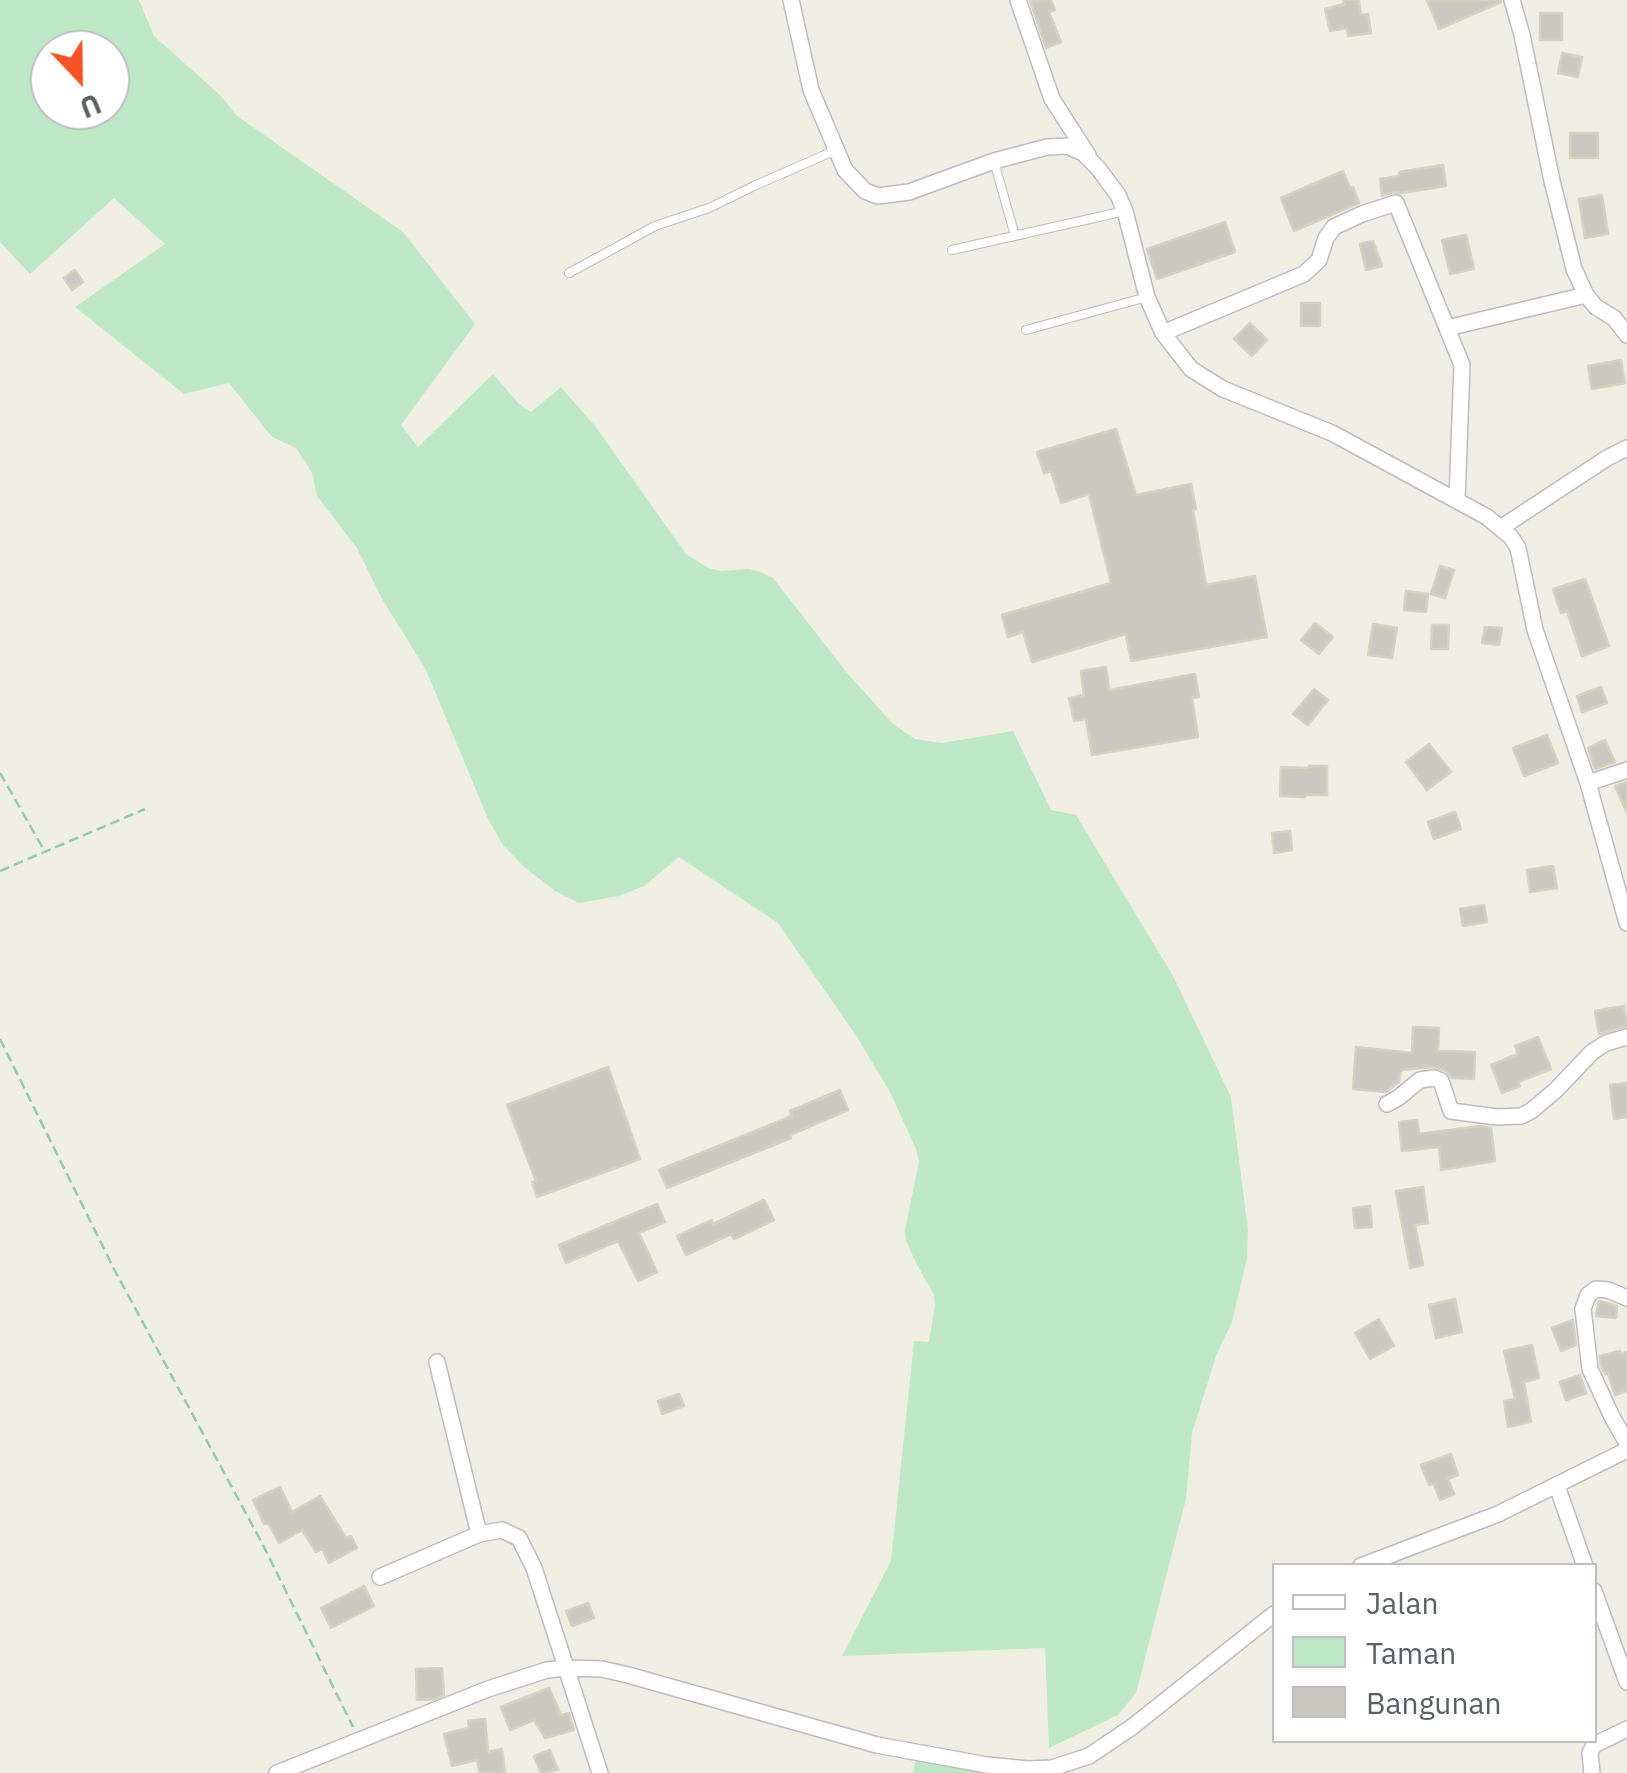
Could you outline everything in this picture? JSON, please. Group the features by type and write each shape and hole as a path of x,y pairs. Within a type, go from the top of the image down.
{"street":[{"path":"790,0 811,90 845,170 866,191 878,196 909,192 994,160 1058,145 1091,160"},
{"path":"1018,0 1052,99 1118,195 1147,296 1163,333 1191,369 1224,389 1332,433 1457,500 1502,527 1518,548 1535,630 1588,783 1627,923"},
{"path":"1512,0 1574,269 1586,295 1614,318 1627,335"},
{"path":"1163,333 1304,274 1318,260 1334,227 1396,203 1462,366 1457,500"},
{"path":"1447,328 1586,295"},
{"path":"1502,527 1627,448"},
{"path":"1588,783 1627,770"},
{"path":"1387,1104 1420,1080 1434,1078 1440,1082 1450,1111 1521,1116 1556,1090 1592,1052 1627,1037"},
{"path":"1369,1563 1481,1521 1557,1486 1627,1446 1590,1370 1583,1309 1588,1294 1596,1289 1627,1298"},
{"path":"437,1362 478,1534"},
{"path":"1557,1486 1584,1563"},
{"path":"380,1577 478,1534 512,1532 523,1544 568,1668 600,1773"},
{"path":"1597,1599 1627,1682"},
{"path":"278,1773 521,1677 568,1668 628,1675 877,1745 987,1765 1052,1768 1089,1756 1132,1728 1272,1616"},
{"path":"1592,1773 1590,1753 1594,1745 1627,1729"}],"lane":[{"path":"570,273 655,226 709,208 836,150"},
{"path":"994,160 1015,236"},
{"path":"952,250 1125,212"},
{"path":"1026,330 1147,296"}],"path":[{"path":"0,773 46,852"},
{"path":"0,871 146,809"},
{"path":"0,1039 114,1269 262,1543 359,1740"}],"green space":[{"path":"0,0 139,0 154,36 221,96 237,116 403,232 475,324 401,425 418,447 493,374 531,412 561,387 595,426 686,554 708,568 748,569 773,578 848,674 893,724 915,739 942,743 1013,731 1051,810 1076,815 1173,976 1231,1097 1248,1230 1247,1258 1232,1322 1216,1356 1192,1433 1186,1499 1136,1693 1118,1715 1049,1748 1045,1648 842,1656 891,1561 914,1341 929,1342 935,1305 934,1295 906,1240 919,1162 916,1149 890,1092 857,1037 778,923 679,857 644,886 619,896 579,903 555,891 523,866 503,845 489,821 426,670 381,597 357,548 317,496 312,473 296,448 272,437 229,383 184,394 75,307 165,244 114,198 30,274 0,242"},
{"path":"916,1759 1040,1773 913,1773"}],"building":[{"path":"1030,0 1051,0 1055,10 1049,12 1061,42 1046,48"},
{"path":"1343,0 1359,0 1361,15 1368,14 1371,33 1348,36 1347,28 1330,31 1325,9 1344,4"},
{"path":"1427,0 1501,0 1501,2 1439,29"},
{"path":"1540,13 1562,13 1562,40 1540,40"},
{"path":"1562,53 1582,57 1578,77 1558,73"},
{"path":"1570,133 1598,133 1598,158 1570,158"},
{"path":"1443,165 1446,186 1382,196 1380,179"},
{"path":"1343,171 1359,203 1294,231 1281,198"},
{"path":"1602,195 1608,234 1585,238 1579,199"},
{"path":"1225,222 1235,252 1157,279 1147,249"},
{"path":"1466,235 1474,269 1450,274 1442,240"},
{"path":"1373,241 1382,266 1366,270 1360,244"},
{"path":"75,270 83,282 72,290 64,278"},
{"path":"1301,303 1320,303 1320,326 1301,326"},
{"path":"1250,323 1267,340 1252,356 1234,339"},
{"path":"1621,360 1625,383 1592,389 1588,366"},
{"path":"1116,429 1136,495 1191,484 1206,585 1255,576 1267,637 1131,661 1126,634 1032,662 1023,632 1008,637 1002,615 1111,583 1089,494 1061,503 1051,471 1044,473 1037,452"},
{"path":"1440,566 1454,570 1445,598 1431,594"},
{"path":"1585,579 1609,646 1582,656 1567,611 1561,613 1553,589"},
{"path":"1406,591 1428,594 1426,612 1404,610"},
{"path":"1315,623 1333,637 1319,654 1301,640"},
{"path":"1373,624 1397,628 1392,658 1368,655"},
{"path":"1432,625 1449,625 1448,649 1431,649"},
{"path":"1485,627 1502,628 1499,645 1482,643"},
{"path":"1106,667 1109,690 1195,674 1199,697 1192,698 1198,737 1092,755 1086,719 1074,721 1069,698 1084,695 1081,671"},
{"path":"1601,687 1607,703 1582,712 1577,696"},
{"path":"1314,689 1328,700 1308,725 1293,714"},
{"path":"1547,735 1558,763 1524,776 1513,748"},
{"path":"1605,740 1615,762 1595,769 1588,748"},
{"path":"1429,744 1451,772 1427,790 1406,762"},
{"path":"1327,766 1327,795 1280,796 1281,767"},
{"path":"1627,782 1627,813 1615,786"},
{"path":"1455,812 1461,829 1434,839 1428,822"},
{"path":"1290,831 1292,850 1274,853 1272,833"},
{"path":"1553,866 1557,888 1530,892 1527,870"},
{"path":"1484,905 1487,922 1463,926 1460,909"},
{"path":"1624,1006 1627,1026 1599,1034 1595,1011"},
{"path":"1413,1027 1439,1028 1438,1051 1475,1052 1474,1079 1452,1078 1446,1071 1432,1067 1401,1070 1399,1082 1386,1092 1353,1089 1356,1047 1412,1053"},
{"path":"1538,1037 1551,1069 1502,1093 1491,1065 1518,1054 1515,1046"},
{"path":"608,1067 640,1159 537,1197 532,1182 536,1181 507,1105"},
{"path":"1627,1083 1627,1117 1614,1119 1610,1085"},
{"path":"840,1090 848,1110 790,1135 791,1138 667,1188 659,1170 792,1116 790,1111"},
{"path":"1417,1120 1419,1134 1491,1128 1495,1161 1441,1170 1439,1147 1402,1151 1399,1122"},
{"path":"1423,1187 1428,1223 1415,1225 1423,1265 1410,1268 1396,1191"},
{"path":"764,1200 774,1220 686,1255 677,1236"},
{"path":"657,1204 665,1222 639,1233 657,1272 638,1281 618,1241 566,1263 559,1245"},
{"path":"1370,1206 1372,1227 1355,1228 1353,1208"},
{"path":"1455,1299 1462,1332 1436,1338 1429,1305"},
{"path":"1599,1301 1617,1306 1616,1318 1596,1316"},
{"path":"1379,1319 1394,1346 1370,1359 1355,1333"},
{"path":"1573,1320 1576,1345 1561,1351 1552,1328"},
{"path":"1532,1345 1539,1378 1524,1382 1531,1422 1508,1427 1504,1401 1515,1399 1504,1351"},
{"path":"1627,1352 1627,1391 1615,1395 1600,1356"},
{"path":"1580,1375 1586,1393 1566,1400 1560,1382"},
{"path":"679,1394 684,1406 662,1414 658,1401"},
{"path":"1451,1454 1458,1475 1448,1479 1454,1494 1440,1500 1421,1465"},
{"path":"280,1487 292,1512 320,1496 346,1538 351,1536 357,1548 329,1563 322,1549 316,1552 302,1530 279,1543 268,1523 264,1524 253,1500"},
{"path":"364,1586 374,1606 331,1628 321,1608"},
{"path":"588,1603 594,1618 572,1626 566,1611"},
{"path":"442,1668 444,1695 417,1700 416,1669"},
{"path":"549,1688 561,1715 569,1713 574,1730 545,1738 534,1720 510,1730 501,1707"},
{"path":"485,1719 488,1752 502,1749 505,1773 480,1773 477,1760 452,1766 444,1734 469,1728 468,1721"},
{"path":"550,1750 558,1770 541,1773 534,1756"}]}
